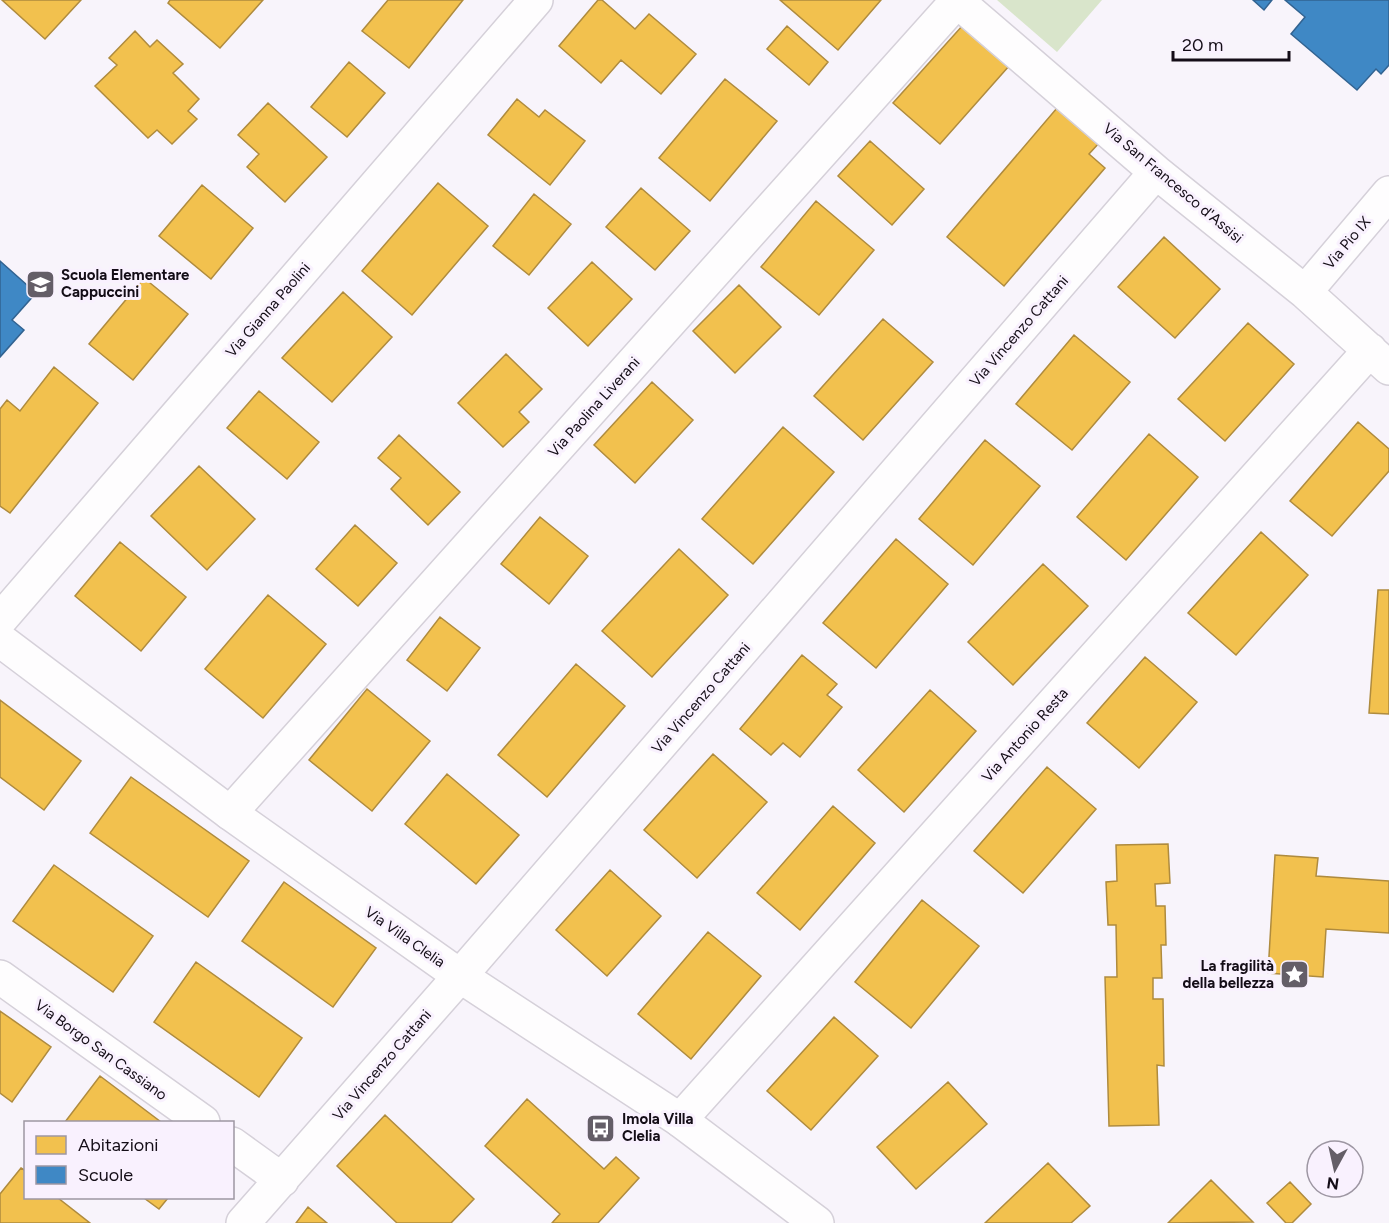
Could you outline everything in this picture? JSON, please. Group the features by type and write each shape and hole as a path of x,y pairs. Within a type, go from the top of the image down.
{"street":[{"name":"Via Gianna Paolini","path":"0,620 536,0"},
{"name":"Via San Francesco d'Assisi","path":"956,0 1156,172 1305,292 1380,359"},
{"name":"Via Paolina Liverani","path":"230,813 956,0"},
{"name":"Via Vincenzo Cattani","path":"243,1223 460,976 1156,172"},
{"name":"Via Pio IX","path":"1305,292 1389,193"},
{"name":"Via Antonio Resta","path":"680,1120 1380,359"},
{"name":"Via Villa Clelia","path":"0,640 230,813 460,976 680,1120 817,1223"},
{"name":"Via Borgo San Cassiano","path":"0,977 202,1121"},
{"path":"234,1145 282,1180"}],"green space":[{"path":"997,0 1102,0 1057,52"}],"building: Abitazioni":[{"path":"2,0 81,0 45,39"},
{"path":"170,0 263,0 220,48 168,3"},
{"path":"388,0 463,0 409,68 362,31"},
{"path":"598,0 602,0 635,29 649,14 696,54 661,94 621,60 601,83 559,46"},
{"path":"780,0 881,0 838,50"},
{"path":"963,25 1009,66 940,144 893,103"},
{"path":"787,26 828,62 809,85 767,49"},
{"path":"135,31 150,47 157,40 183,64 173,73 199,99 188,111 197,119 172,144 157,130 148,138 95,86 117,65 109,58"},
{"path":"349,62 385,93 347,137 311,107"},
{"path":"725,79 777,121 710,201 659,158"},
{"path":"517,99 539,117 545,110 585,141 550,185 488,135"},
{"path":"268,103 327,157 285,202 247,167 259,154 238,135"},
{"path":"1057,108 1099,143 1089,154 1105,168 1004,286 947,237"},
{"path":"870,141 924,189 892,225 838,176"},
{"path":"438,183 488,226 412,315 362,271"},
{"path":"202,185 253,228 211,279 159,236"},
{"path":"641,188 690,231 655,270 606,227"},
{"path":"534,194 571,224 529,275 493,246"},
{"path":"816,201 874,250 819,315 761,267"},
{"path":"1164,237 1220,289 1175,338 1118,287"},
{"path":"592,262 632,299 588,346 548,308"},
{"path":"144,278 188,314 133,380 89,344"},
{"path":"739,285 781,327 735,373 693,331"},
{"path":"343,292 392,337 332,402 282,358"},
{"path":"883,319 933,362 863,440 814,396"},
{"path":"1248,323 1294,364 1225,441 1178,399"},
{"path":"1074,335 1130,382 1072,450 1016,404"},
{"path":"506,354 542,389 519,412 529,422 503,447 458,403"},
{"path":"54,367 98,403 10,513 0,506 0,409 7,400 20,411"},
{"path":"652,382 693,420 635,483 594,445"},
{"path":"259,391 319,442 287,479 227,428"},
{"path":"1358,422 1389,449 1389,471 1332,536 1290,501"},
{"path":"783,427 834,472 753,564 702,519"},
{"path":"1149,434 1198,477 1126,560 1077,517"},
{"path":"399,435 460,492 428,525 391,489 401,478 378,458"},
{"path":"985,440 1040,486 973,565 919,519"},
{"path":"199,466 255,519 207,570 151,516"},
{"path":"540,517 588,556 549,604 501,564"},
{"path":"355,525 397,563 358,606 316,569"},
{"path":"1261,532 1308,575 1236,655 1188,613"},
{"path":"896,539 948,584 876,668 823,623"},
{"path":"120,542 186,597 141,651 75,596"},
{"path":"679,549 728,595 652,677 602,631"},
{"path":"1043,564 1088,606 1013,685 968,642"},
{"path":"1378,590 1389,590 1389,714 1369,713"},
{"path":"268,595 326,644 263,718 205,669"},
{"path":"440,617 480,648 447,691 407,660"},
{"path":"802,655 837,684 827,695 842,707 800,757 783,743 771,755 740,729"},
{"path":"1145,657 1197,702 1139,768 1087,723"},
{"path":"576,664 625,706 547,797 498,755"},
{"path":"367,689 430,741 372,811 309,760"},
{"path":"930,690 976,731 904,812 858,770"},
{"path":"0,700 81,761 44,810 0,777"},
{"path":"713,754 767,802 697,878 644,830"},
{"path":"1047,767 1096,809 1023,893 974,851"},
{"path":"447,774 519,835 476,884 405,824"},
{"path":"131,777 249,861 208,917 90,833"},
{"path":"833,806 875,843 800,930 757,893"},
{"path":"1168,844 1170,883 1155,884 1156,906 1165,906 1166,945 1161,945 1162,978 1153,978 1153,999 1163,999 1164,1066 1157,1065 1159,1125 1109,1126 1105,977 1117,977 1116,925 1108,925 1106,882 1117,881 1116,845"},
{"path":"1275,855 1318,858 1316,876 1389,881 1389,933 1326,929 1323,977 1268,973"},
{"path":"54,865 153,936 113,992 13,921"},
{"path":"610,870 661,916 607,976 556,930"},
{"path":"284,882 376,948 333,1007 242,941"},
{"path":"922,900 979,946 911,1028 855,982"},
{"path":"708,932 761,976 691,1059 638,1014"},
{"path":"196,962 302,1038 259,1097 154,1022"},
{"path":"0,1011 51,1047 12,1102 0,1093"},
{"path":"834,1017 878,1056 811,1130 767,1091"},
{"path":"100,1076 160,1121 66,1121"},
{"path":"948,1082 987,1124 916,1189 877,1147"},
{"path":"527,1099 604,1169 616,1157 639,1178 598,1223 552,1223 560,1214 485,1146"},
{"path":"385,1115 474,1199 451,1223 397,1223 337,1166"},
{"path":"1048,1163 1090,1206 1071,1223 985,1223"},
{"path":"21,1168 24,1170 24,1199 59,1199 90,1223 0,1223 0,1194"},
{"path":"1211,1180 1253,1222 1168,1223"},
{"path":"1290,1182 1311,1204 1292,1223 1286,1223 1267,1203"},
{"path":"145,1199 167,1199 159,1209"},
{"path":"308,1207 327,1223 296,1223"}],"building: Scuole":[{"path":"1253,0 1272,0 1264,10"},
{"path":"1285,0 1389,0 1389,65 1381,74 1376,69 1357,90 1291,34 1305,17"},
{"path":"0,261 36,293 12,320 24,330 0,357"}],"place":[{"name":"Scuola Elementare Cappuccini","path":"40,284"},
{"name":"La fragilità della bellezza","path":"1295,975"},
{"name":"Imola Villa Clelia","path":"601,1128"}]}
